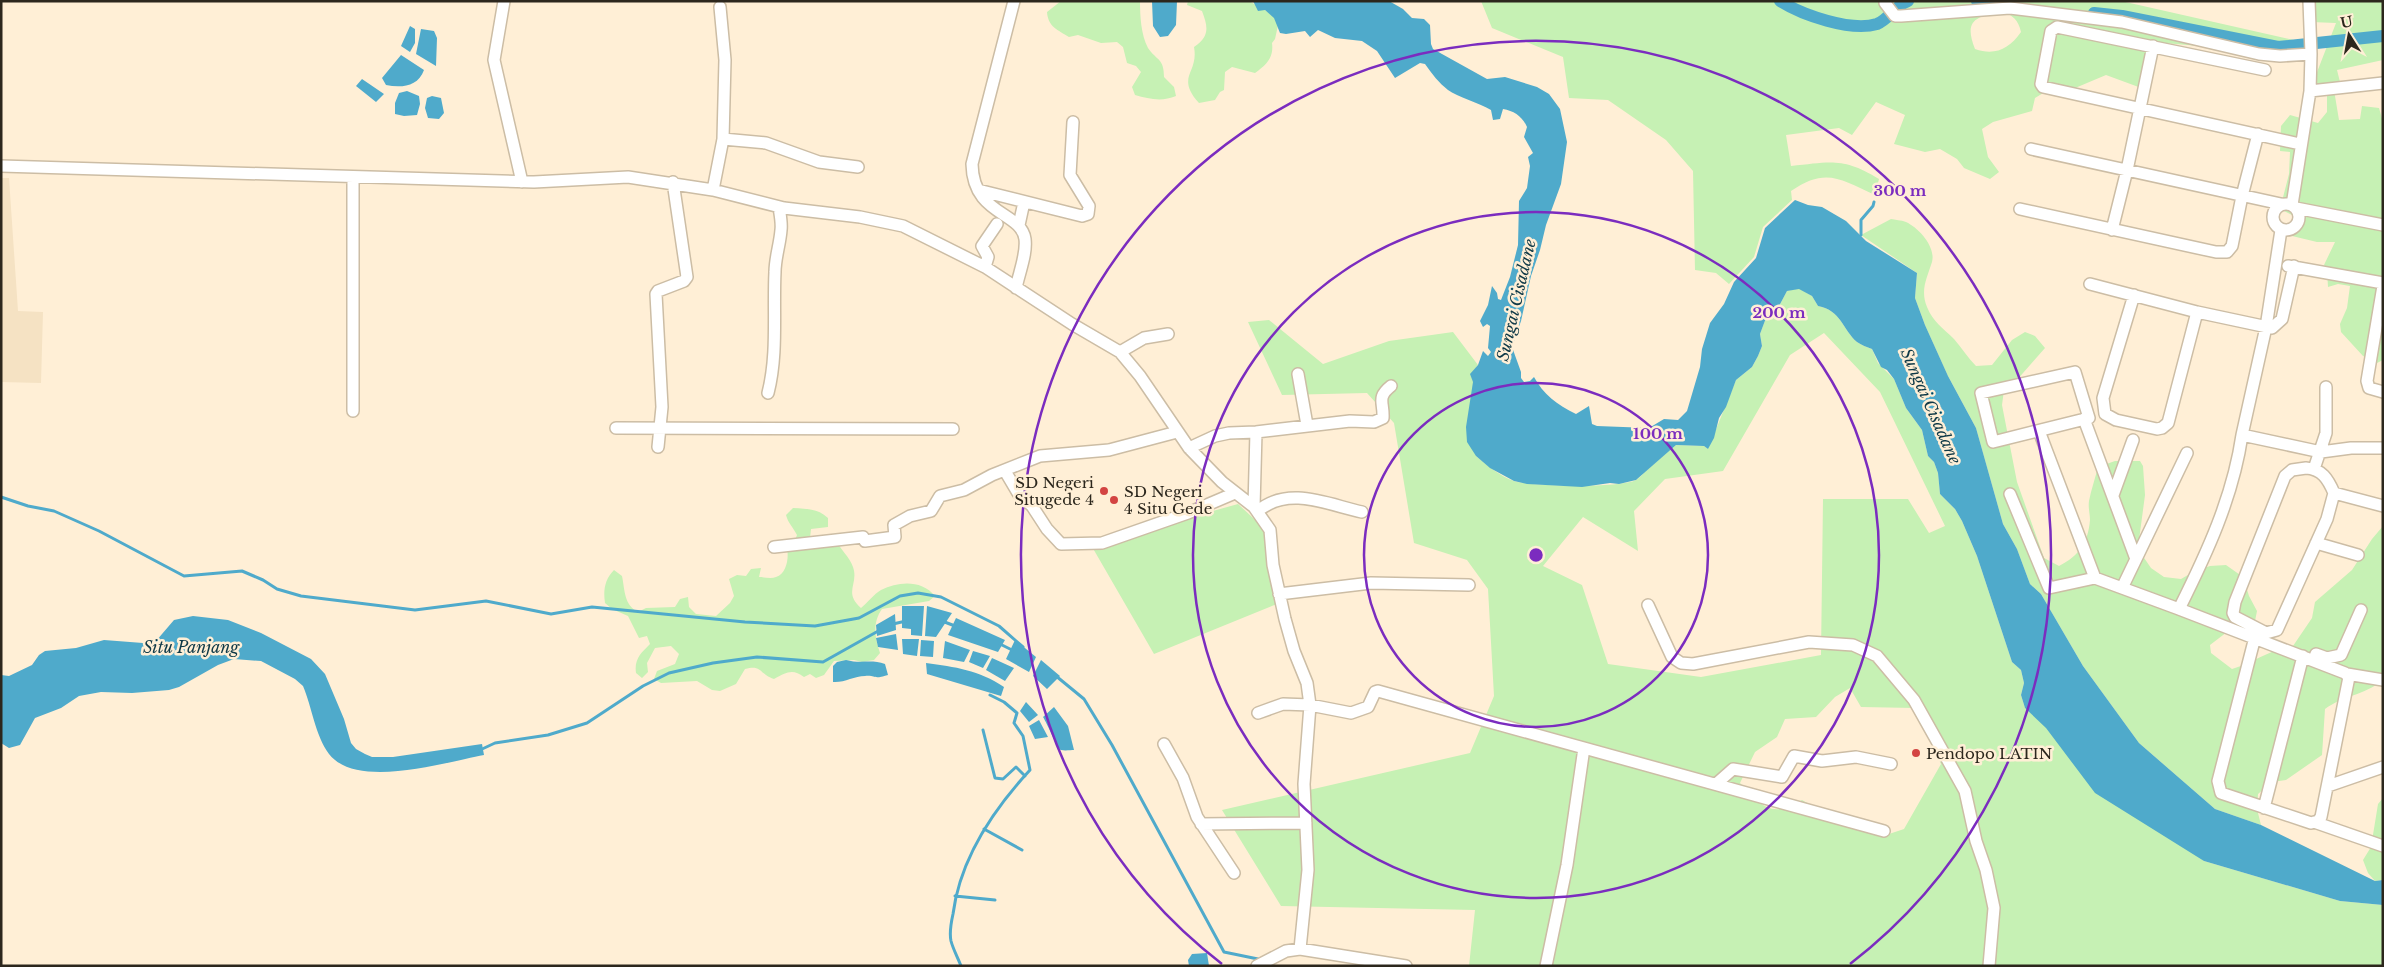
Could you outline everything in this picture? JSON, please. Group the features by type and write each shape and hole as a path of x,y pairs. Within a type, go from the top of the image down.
{"street":[{"path":"504,1 494,60 522,182"},
{"path":"1014,1 972,164 972,175 978,190 989,206 1019,225 1024,233 1025,247 1016,288"},
{"path":"2290,206 2310,91 2309,1"},
{"path":"1885,3 1895,16 1965,7 2010,8 2122,22 2258,54 2280,56 2311,52"},
{"path":"713,190 723,139 725,60 720,8"},
{"path":"2265,70 2057,27 2051,31 2041,79 2043,87 2300,144"},
{"path":"2112,230 2127,170 2153,46"},
{"path":"2310,91 2383,83"},
{"path":"978,190 1082,216 1088,214 1089,206 1070,175 1073,122"},
{"path":"2020,209 2216,252 2227,252 2232,246 2242,196 2258,134"},
{"path":"723,139 766,143 820,162 858,167"},
{"path":"2031,149 2383,225"},
{"path":"1,166 522,182 628,176 713,190 779,207 860,217 903,226 985,267 1120,352 1140,376 1177,432 1205,467 1256,509 1270,530 1279,594 1294,651 1307,683 1310,705 1304,784 1308,870 1300,949"},
{"path":"353,177 353,411"},
{"path":"658,447 662,407 656,294 658,291 684,281 687,277 673,182"},
{"path":"1019,225 1024,202"},
{"path":"2290,206 2299,213 2298,223 2290,230 2281,230 2275,226 2272,216 2274,210 2290,206"},
{"path":"768,393 771,380 775,331 776,252 781,230 779,207"},
{"path":"985,267 988,257 982,246 996,224"},
{"path":"2179,609 2205,557 2237,471 2242,435 2266,327 2281,230"},
{"path":"2276,265 2294,266 2383,285 2378,338 2367,381 2369,388 2383,392"},
{"path":"2090,284 2197,312 2272,328 2282,319 2294,266"},
{"path":"2134,295 2103,398 2105,414 2116,420 2157,428 2162,428 2168,423 2197,312"},
{"path":"1120,352 1144,338 1168,334"},
{"path":"2075,372 2089,418 2084,419 1993,442 1982,393 2075,372"},
{"path":"1298,374 1307,425"},
{"path":"1189,448 1215,436 1229,433 1256,432 1307,425 1379,421 1383,418 1381,399 1384,392 1391,386"},
{"path":"2314,469 2326,433 2326,387"},
{"path":"2084,419 2136,559"},
{"path":"616,428 953,429"},
{"path":"2039,430 2095,578"},
{"path":"774,547 863,537 865,540 895,537 894,525 910,516 931,511 940,496 964,490 992,475 1040,456 1109,450 1177,432"},
{"path":"1256,432 1256,509"},
{"path":"2242,435 2321,452 2351,448 2383,448"},
{"path":"2113,494 2133,440"},
{"path":"2122,586 2187,453"},
{"path":"2261,635 2277,630 2327,519 2334,493 2324,474 2314,469 2292,470 2285,476 2235,602 2233,613 2235,617 2261,635 2303,656 2347,674 2383,680"},
{"path":"1005,471 1018,493 1032,506 1047,529 1061,544 1102,543 1188,513 1235,493"},
{"path":"2334,493 2383,506"},
{"path":"2010,494 2049,588 2095,578 2122,586 2179,609 2327,658 2338,657 2345,651 2361,610"},
{"path":"1256,509 1273,502 1311,498 1362,512"},
{"path":"2316,543 2358,555"},
{"path":"1279,594 1371,583 1469,585"},
{"path":"1648,605 1672,657 1681,663 1693,664 1809,642 1853,645 1877,656 1914,700 1965,791 1976,842 1986,870 1994,908 1989,966"},
{"path":"2261,635 2218,781 2221,793 2383,846"},
{"path":"2264,808 2303,656"},
{"path":"2314,822 2321,817 2328,786 2349,684 2347,674"},
{"path":"1258,713 1284,704 1310,705 1351,713 1368,707 1375,692 1378,691 1884,831"},
{"path":"1164,744 1183,778 1201,824 1234,872"},
{"path":"1546,966 1567,865 1584,748"},
{"path":"1716,784 1734,769 1783,777 1794,756 1822,761 1858,757 1891,764"},
{"path":"2328,786 2383,767"},
{"path":"1201,824 1306,823"},
{"path":"1257,966 1274,957 1300,949 1406,966"}],"shaded area":[{"path":"1,178 9,178 18,311 43,312 41,383 1,382"}],"green space":[{"path":"1061,1 1140,1 1141,25 1146,43 1163,66 1164,77 1174,87 1176,96 1150,99 1135,95 1132,87 1141,72 1136,66 1127,63 1123,47 1117,42 1101,43 1078,35 1069,37 1052,25 1047,12"},
{"path":"1188,1 1249,1 1279,21 1275,39 1272,43 1272,53 1266,64 1255,73 1232,67 1225,72 1224,90 1220,92 1215,100 1199,103 1189,87 1189,75 1195,56 1194,47 1205,35 1206,22 1202,11 1187,5"},
{"path":"1481,1 2121,1 2311,44 2283,53 2152,42 2144,89 2106,75 2068,91 2058,84 2035,98 2032,111 1993,122 1982,129 1988,157 1999,172 1990,179 1964,168 1957,159 1940,149 1925,152 1894,144 1905,115 1876,102 1852,135 1839,128 1786,135 1791,166 1837,163 1856,167 1879,179 1875,195 1852,184 1833,178 1814,179 1791,191 1792,200 1763,227 1754,257 1729,284 1716,273 1695,270 1693,171 1666,140 1608,100 1569,98 1563,57 1492,28","holes":["2002,11 2015,18 2021,32 2012,43 2001,50 1989,52 1975,49 1972,39 1972,25 1979,18"]},
{"path":"2312,1 2383,1 2383,60 2337,70 2341,86 2334,90 2339,120 2360,119 2362,106 2379,108 2383,122 2383,360 2377,363 2363,356 2341,332 2340,324 2347,308 2350,286 2338,284 2328,287 2327,270 2324,265 2335,242 2317,242 2292,236 2294,216 2280,209 2289,174 2290,152 2280,151 2281,126 2290,115 2318,123 2327,112 2327,95 2314,80 2336,23 2311,22"},
{"path":"1891,219 1904,221 1911,225 1921,233 1929,244 1933,256 1924,290 1927,307 1935,321 1954,339 1976,366 1992,365 2012,340 2025,332 2035,336 2045,348 2016,381 2004,390 2002,405 2017,482 2044,558 2059,566 2072,558 2085,542 2090,520 2089,501 2098,467 2115,461 2140,461 2143,466 2145,495 2139,540 2140,552 2151,568 2164,577 2181,579 2195,571 2210,566 2226,565 2243,577 2249,596 2257,611 2254,626 2227,632 2210,645 2211,653 2232,669 2277,650 2293,646 2312,618 2315,602 2352,570 2372,539 2383,526 2383,680 2325,709 2322,755 2286,780 2272,782 2258,794 2257,809 2261,825 2215,809 2139,743 2083,666 2041,594 2030,584 2017,549 2003,524 1976,428 1947,374 1915,298 1917,273 1861,235"},
{"path":"1799,288 1812,296 1818,306 1826,308 1837,316 1857,342 1872,349 1878,363 1894,379 1906,408 1922,430 1928,456 1934,462 1938,473 1940,494 1955,509 1977,556 2012,662 2021,670 2024,683 2021,695 2025,708 2204,861 2340,901 2383,905 2383,966 1469,966 1475,910 1281,906 1222,810 1470,753 1494,696 1488,589 1467,560 1414,543 1394,423 1367,393 1282,395 1248,322 1269,320 1323,364 1389,341 1453,332 1478,365 1471,374 1473,381 1476,456 1499,474 1514,481 1576,486 1596,485 1627,483 1636,480 1676,445 1704,446 1708,449 1736,380 1752,367 1758,356 1762,346 1760,334 1766,318 1778,308 1787,291","holes":["1824,333 1880,392 1945,526 1929,533 1908,499 1823,499 1821,655 1701,677 1608,664 1582,585 1543,566 1583,517 1638,551 1634,511 1665,479 1723,471 1790,355","1850,688 1861,707 1915,708 1941,764 1904,829 1883,836 1849,827 1802,800 1782,809 1768,807 1755,798 1740,783 1755,752 1777,737 1785,719 1816,717 1835,697"]},
{"path":"1238,504 1266,530 1277,604 1154,654 1091,545"},
{"path":"793,508 816,511 828,518 828,527 811,529 810,538 835,540 852,564 854,573 853,597 861,608 878,592 895,585 917,585 924,587 935,596 929,601 882,609 875,631 880,653 874,660 862,662 854,660 834,661 824,675 816,678 810,674 804,677 792,672 774,679 758,669 751,668 745,669 736,684 720,691 712,690 697,681 661,683 654,679 657,671 675,664 679,654 671,646 655,648 647,663 648,672 642,678 636,673 637,660 650,644 647,636 639,638 628,616 612,609 605,603 605,585 614,570 622,576 630,606 638,612 646,608 675,607 680,599 688,597 689,607 696,614 716,616 730,603 734,596 729,579 737,575 746,576 751,569 761,568 759,577 774,578 783,572 788,556 787,548 794,543 797,535 786,515"},
{"path":"2383,798 2383,880 2375,881 2368,873 2363,860 2371,847 2378,804"}],"water":[{"path":"1152,1 1177,1 1176,25 1168,36 1160,37 1153,26"},
{"name":"Sungai Cisadane","path":"1253,1 1389,1 1403,9 1412,18 1424,19 1430,25 1433,49 1487,79 1505,77 1537,87 1549,94 1560,109 1567,142 1561,184 1546,225 1531,276 1521,321 1512,347 1521,372 1521,378 1524,382 1530,381 1534,377 1551,398 1576,414 1589,406 1592,424 1597,426 1649,428 1664,419 1678,420 1687,411 1710,323 1724,304 1734,282 1756,258 1765,228 1795,200 1808,205 1822,207 1846,221 1866,241 1917,273 1915,298 1948,376 1976,428 2003,524 2017,549 2030,584 2041,594 2083,666 2139,743 2215,809 2261,825 2375,881 2383,880 2383,905 2340,901 2204,861 2095,793 2046,728 2025,708 2021,695 2024,683 2021,670 2012,662 1977,556 1955,509 1940,494 1938,473 1934,462 1928,456 1922,430 1906,408 1894,379 1887,370 1881,367 1872,349 1857,342 1837,316 1826,308 1818,306 1812,296 1799,289 1787,291 1778,308 1766,318 1760,334 1762,346 1758,356 1752,367 1736,380 1708,449 1704,446 1676,445 1636,480 1619,484 1610,483 1582,487 1527,484 1514,481 1490,468 1476,456 1467,442 1466,427 1473,382 1470,374 1478,365 1483,351 1488,356 1491,352 1488,348 1490,326 1487,324 1483,327 1480,321 1488,305 1492,286 1497,293 1498,299 1501,300 1510,277 1518,245 1519,201 1527,188 1530,166 1528,157 1533,153 1524,137 1527,127 1517,115 1503,109 1500,119 1493,120 1491,110 1448,90 1425,64 1420,63 1395,78 1377,51 1362,41 1335,38 1318,30 1310,37 1305,31 1280,33 1274,18 1265,10 1258,11"},
{"path":"410,26 415,29 415,43 410,52 401,46"},
{"path":"421,29 434,31 437,38 436,66 416,54"},
{"path":"401,55 424,70 421,76 418,80 408,85 386,85 382,78"},
{"path":"362,79 384,94 376,102 356,86"},
{"path":"407,91 419,96 420,104 417,115 404,116 395,114 395,103 399,93"},
{"path":"432,96 441,98 444,113 439,119 428,118 425,108 427,98"},
{"path":"902,606 924,606 922,636 911,635 911,629 902,628"},
{"path":"927,606 952,613 936,637 925,636"},
{"path":"895,614 896,630 877,636 876,625"},
{"name":"Situ Panjang","path":"193,616 228,620 261,633 311,659 325,674 344,719 351,743 356,749 365,754 372,757 393,757 482,744 484,755 403,771 380,772 360,770 342,765 329,754 320,738 303,686 295,679 261,661 234,659 218,665 179,687 169,690 132,693 101,692 79,696 61,708 35,718 20,745 9,748 1,743 1,675 9,676 32,665 39,655 45,651 76,648 104,640 143,643 156,641 174,620"},
{"path":"956,618 1005,640 998,652 948,635"},
{"path":"896,634 898,650 878,647 876,638"},
{"path":"902,639 919,639 917,656 903,654"},
{"path":"921,640 934,641 933,657 920,656"},
{"path":"1015,640 1036,657 1029,672 1006,659"},
{"path":"945,641 970,650 964,662 943,658"},
{"path":"973,651 990,656 983,668 969,662"},
{"path":"992,658 1014,668 1005,681 986,670"},
{"path":"846,660 885,664 888,675 877,677 861,676 833,682 833,666 837,662"},
{"path":"1041,660 1060,676 1047,689 1033,676"},
{"path":"926,663 957,668 995,681 1004,687 1001,696 927,674"},
{"path":"1026,702 1038,715 1029,722 1020,711"},
{"path":"1054,707 1068,726 1074,750 1060,749 1043,717"},
{"path":"1039,720 1048,737 1035,739 1029,726"},
{"path":"1207,953 1209,966 1189,966 1188,960 1192,954"}],"waterway":[{"path":"1780,1 1814,17 1854,26 1877,24 1908,1"},
{"path":"1977,1 2014,5"},
{"path":"2094,13 2122,16 2278,47 2383,36"},
{"path":"1861,235 1861,220 1873,206 1874,202"},
{"path":"1,497 28,506 54,511 99,531 184,576 242,571 263,580 277,589 301,596 415,610 486,601 551,614 592,607 745,622 815,626 859,618 900,596 918,593 941,597 999,626 1023,647"},
{"path":"893,624 906,621"},
{"path":"942,621 955,626"},
{"path":"480,750 495,743 548,735 587,723 643,686 669,673 713,663 757,657 823,662 880,630"},
{"path":"1000,644 1012,650"},
{"path":"1056,676 1084,699 1112,745 1224,952 1258,959 1260,962"},
{"path":"961,966 950,938 950,931 963,874 980,836 1003,802 1030,770 1023,736 1014,723 1017,713 1004,702 990,695"},
{"path":"983,730 995,778 1003,779 1016,767 1025,776"},
{"path":"984,829 1022,850"},
{"path":"955,896 995,900"}],"place":[{"name":"SD Negeri Situgede 4","path":"1104,491"},
{"name":"SD Negeri 4 Situ Gede","path":"1114,500"},
{"name":"Pendopo LATIN","path":"1916,753"}]}
